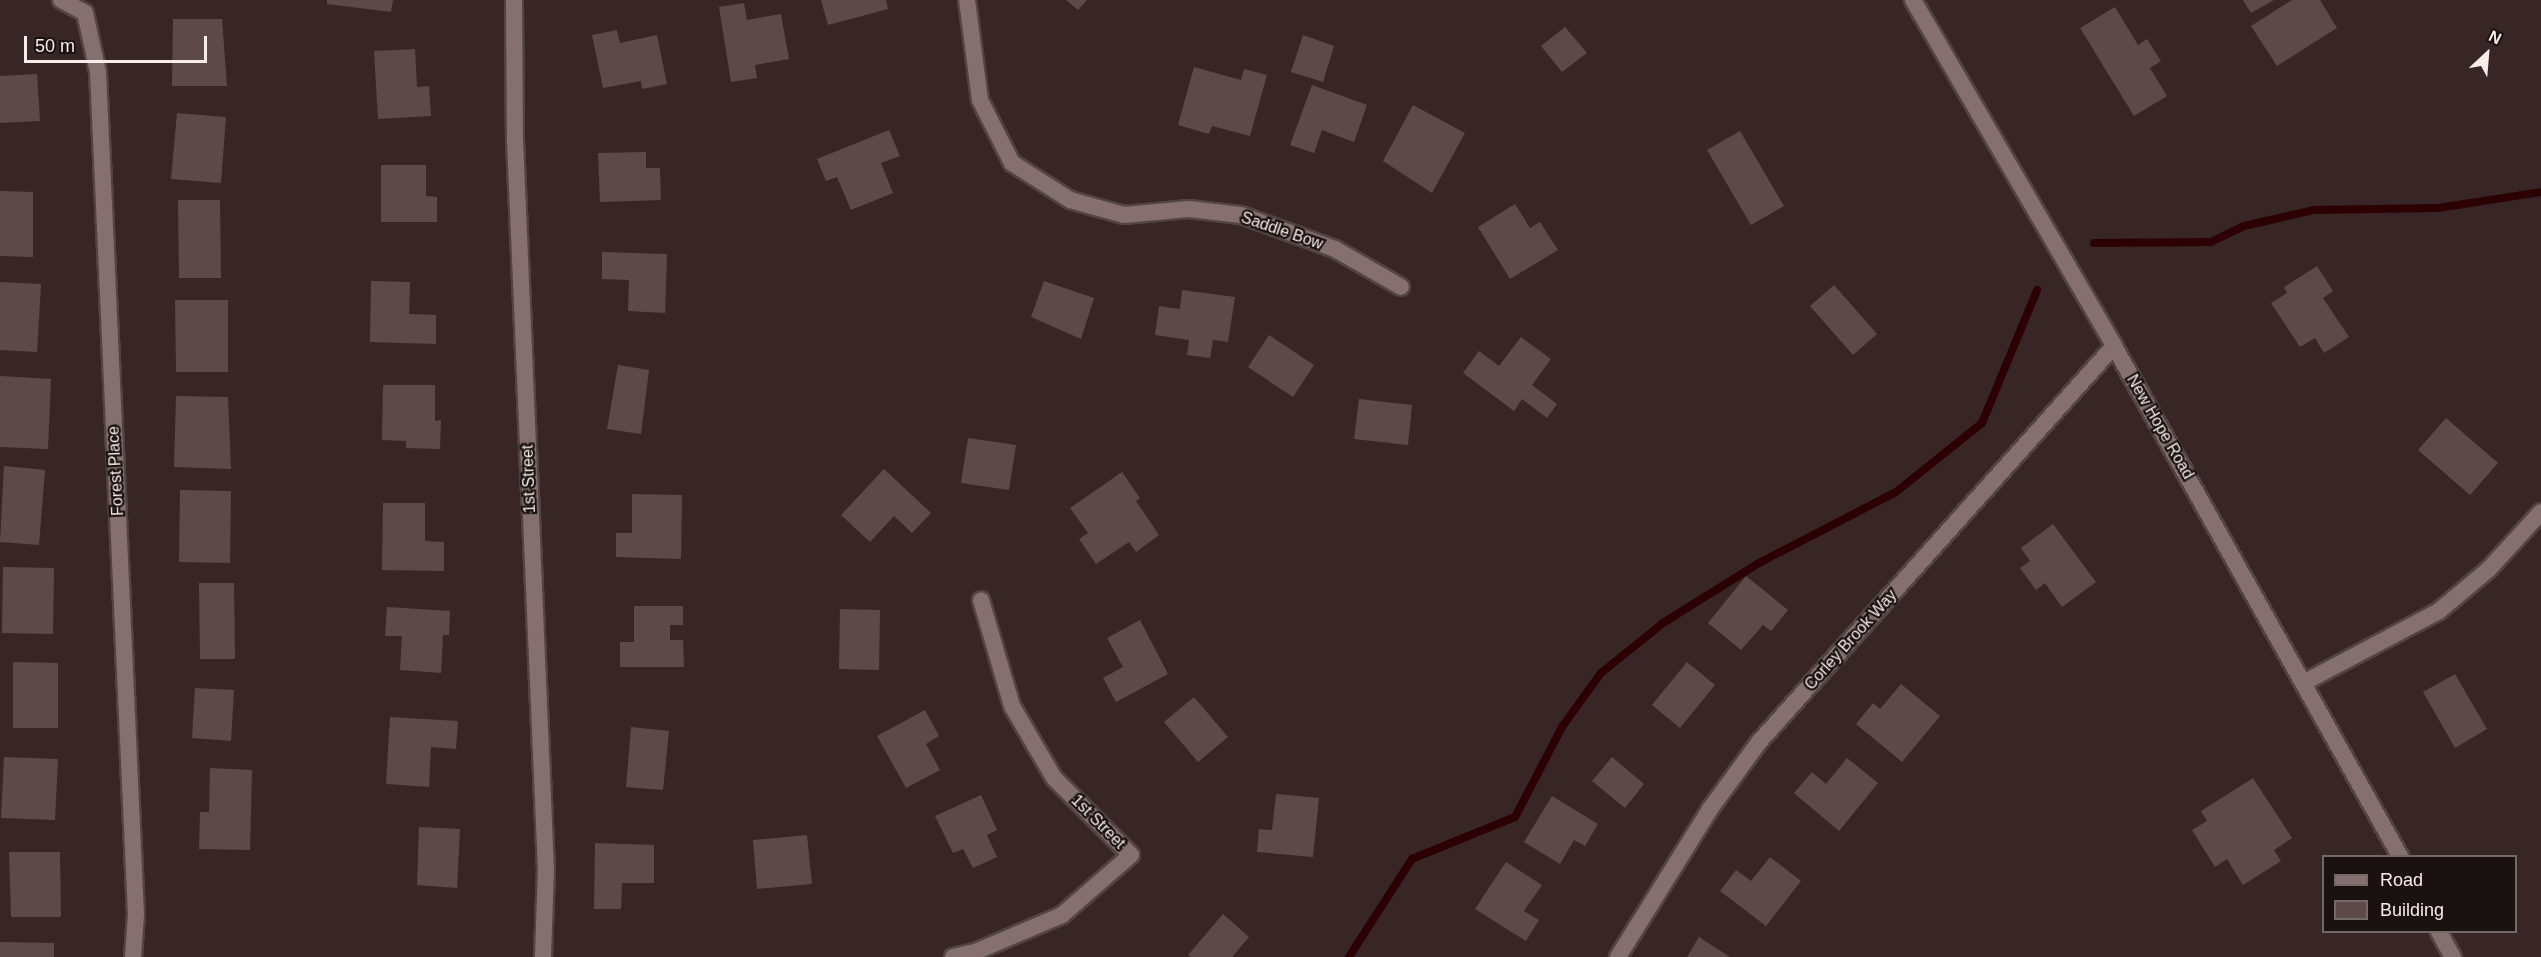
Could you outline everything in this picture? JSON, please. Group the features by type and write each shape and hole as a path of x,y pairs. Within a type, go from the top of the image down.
{"street":[{"name":"Forest Place","path":"61,0 85,13 98,72 135,902 133,957"},
{"name":"1st Street","path":"514,0 515,140 546,869 543,957"},
{"name":"Saddle Bow","path":"967,0 980,100 1012,163 1070,200 1124,215 1189,209 1241,215 1335,249 1401,287"},
{"name":"New Hope Road","path":"1913,0 2114,346 2305,682 2399,855"},
{"name":"Corley Brook Way","path":"1618,957 1710,809 1760,741 2114,346"},
{"path":"2305,682 2439,611 2489,569 2541,512"},
{"name":"1st Street","path":"953,957 975,952 1062,915 1131,855 1054,778 1018,716 981,600"},
{"path":"2440,933 2453,957"}],"building":[{"path":"327,0 393,0 391,12 327,4"},
{"path":"821,0 886,0 888,9 828,25"},
{"path":"1066,0 1087,0 1078,10"},
{"path":"2243,0 2274,0 2251,13"},
{"path":"2292,0 2320,0 2337,28 2277,66 2251,26"},
{"path":"744,3 747,20 781,14 789,59 755,65 757,78 731,82 719,7"},
{"path":"2115,7 2138,45 2147,39 2161,61 2150,68 2167,96 2134,116 2080,28"},
{"path":"173,19 222,19 227,86 172,86"},
{"path":"1565,27 1587,53 1562,72 1541,46"},
{"path":"617,30 620,43 657,35 667,84 642,89 641,81 603,88 592,35"},
{"path":"1303,35 1334,46 1323,82 1291,72"},
{"path":"415,49 417,87 429,86 431,116 378,119 374,51"},
{"path":"1194,67 1241,80 1244,69 1267,75 1250,136 1212,126 1209,134 1178,125"},
{"path":"37,74 40,121 0,123 0,76"},
{"path":"1312,85 1367,105 1354,142 1322,130 1314,153 1290,145"},
{"path":"1413,105 1465,133 1432,193 1383,161"},
{"path":"177,113 226,117 221,183 171,179"},
{"path":"889,130 900,156 881,163 893,193 851,210 837,177 826,181 817,159"},
{"path":"1740,131 1784,206 1751,225 1707,150"},
{"path":"646,152 646,168 660,168 661,200 600,202 598,153"},
{"path":"381,165 426,165 426,196 437,197 437,222 381,222"},
{"path":"0,191 33,192 33,257 0,256"},
{"path":"178,200 220,200 221,278 179,278"},
{"path":"1515,204 1530,228 1540,222 1558,250 1510,279 1478,227"},
{"path":"602,252 667,254 665,313 628,311 629,280 602,279"},
{"path":"2317,266 2333,291 2323,298 2349,337 2324,353 2315,338 2300,347 2271,303 2287,293 2284,287"},
{"path":"371,281 410,282 409,314 436,315 436,344 370,342"},
{"path":"1044,281 1094,298 1081,339 1031,317"},
{"path":"0,282 41,284 37,352 0,350"},
{"path":"1834,285 1877,334 1853,355 1810,306"},
{"path":"1182,290 1235,297 1228,342 1213,340 1210,358 1187,355 1189,340 1155,335 1159,306 1180,309"},
{"path":"175,300 228,300 228,372 176,372"},
{"path":"1269,335 1314,365 1293,397 1248,367"},
{"path":"1521,337 1551,359 1532,385 1557,404 1547,418 1522,399 1514,411 1463,373 1479,351 1499,366"},
{"path":"618,365 649,370 641,434 607,429"},
{"path":"0,376 51,379 48,449 0,447"},
{"path":"383,385 435,385 435,421 441,420 440,449 406,448 406,441 382,440"},
{"path":"176,396 228,397 231,469 174,467"},
{"path":"1359,399 1412,405 1408,445 1354,439"},
{"path":"2446,418 2498,463 2470,495 2418,450"},
{"path":"968,438 1016,445 1009,490 961,483"},
{"path":"4,466 45,470 39,545 0,542"},
{"path":"884,469 931,513 912,533 894,516 870,542 841,515"},
{"path":"1122,472 1140,498 1136,501 1159,535 1136,552 1129,542 1096,564 1079,539 1088,533 1070,508"},
{"path":"180,490 231,491 230,563 179,562"},
{"path":"632,494 682,495 681,559 616,557 616,533 632,533"},
{"path":"383,503 425,503 425,541 444,542 444,571 382,570"},
{"path":"2053,524 2096,582 2062,607 2045,583 2036,590 2020,568 2030,561 2021,548"},
{"path":"3,567 54,568 53,634 2,633"},
{"path":"1746,576 1788,610 1771,631 1763,625 1741,650 1708,623"},
{"path":"199,583 234,583 235,659 200,659"},
{"path":"634,606 683,606 683,625 670,625 670,640 683,640 684,667 620,667 620,642 634,642"},
{"path":"387,607 450,611 449,635 443,635 441,673 400,670 402,636 385,636"},
{"path":"840,609 880,610 879,670 839,669"},
{"path":"1140,620 1168,674 1116,702 1103,678 1123,667 1107,638"},
{"path":"13,662 58,663 58,728 13,728"},
{"path":"1687,662 1715,685 1680,728 1652,705"},
{"path":"2455,674 2487,729 2455,748 2423,692"},
{"path":"1901,684 1940,716 1902,762 1856,724 1873,703 1880,709"},
{"path":"195,688 234,690 231,741 192,738"},
{"path":"1194,697 1228,737 1198,762 1164,722"},
{"path":"925,710 939,736 926,744 940,770 906,788 877,736"},
{"path":"390,717 458,721 456,749 431,747 429,787 386,784"},
{"path":"631,727 669,731 663,790 626,787"},
{"path":"4,757 58,759 55,820 1,818"},
{"path":"1612,757 1644,784 1625,808 1592,781"},
{"path":"1847,758 1878,783 1839,831 1794,793 1812,772 1826,784"},
{"path":"210,768 252,770 250,850 199,849 200,812 209,812"},
{"path":"2253,778 2292,838 2274,850 2281,861 2243,885 2227,859 2215,867 2192,830 2207,821 2201,811"},
{"path":"1276,794 1319,798 1313,857 1257,852 1259,829 1272,830"},
{"path":"981,795 997,830 987,835 997,857 973,868 963,849 953,853 935,816"},
{"path":"1552,796 1598,824 1585,846 1574,840 1560,864 1524,842"},
{"path":"419,827 460,829 457,888 417,885"},
{"path":"807,835 812,884 757,889 753,840"},
{"path":"595,843 654,845 654,883 622,883 621,909 594,909"},
{"path":"9,852 60,852 61,917 11,917"},
{"path":"1770,857 1801,881 1766,926 1720,891 1736,870 1751,881"},
{"path":"1506,862 1542,885 1524,911 1539,920 1526,941 1475,909"},
{"path":"1223,914 1249,937 1232,957 1191,957 1188,955"},
{"path":"1699,937 1730,957 1687,957"},
{"path":"0,942 54,943 54,957 0,957"}],"waterway":[{"path":"2094,243 2211,242 2244,226 2314,210 2438,208 2541,192"},
{"path":"1349,957 1412,859 1515,817 1562,727 1601,673 1663,623 1759,563 1896,492 1982,423 2037,290"}]}
